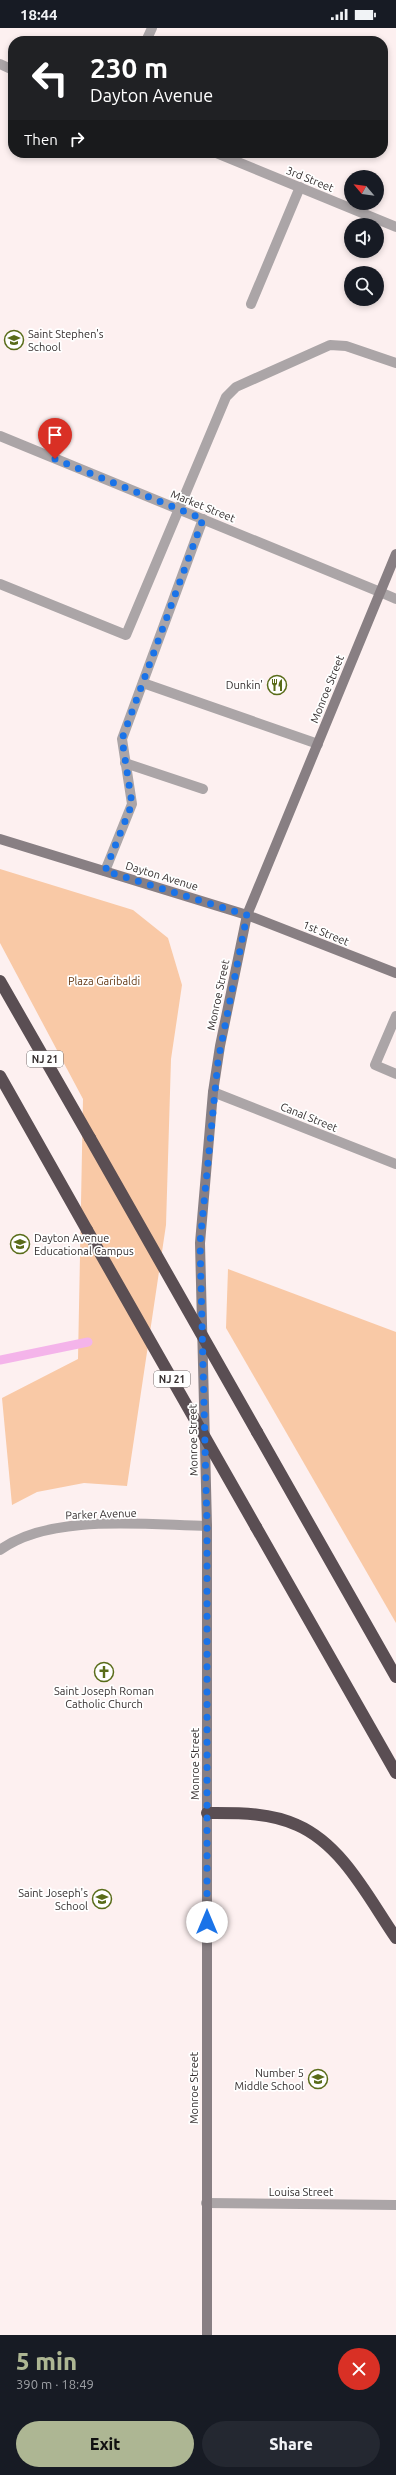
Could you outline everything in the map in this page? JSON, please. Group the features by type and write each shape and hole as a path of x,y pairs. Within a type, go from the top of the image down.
{"highway":[{"name":"NJ 21","path":"0,980 396,1677"},
{"name":"NJ 21","path":"0,1076 396,1773"},
{"path":"207,1813 245,1813 273,1818 297,1825 321,1840 340,1858 396,1938"}],"main road":[{"name":"Monroe Street","path":"207,2335 207,1526 200,1243 213,1092 220,1046 247,915 396,554"},
{"name":"Dayton Avenue","path":"0,839 247,915"},
{"name":"1st Street","path":"247,915 396,973"}],"street":[{"name":"3rd Street","path":"228,158 396,227"},
{"path":"251,304 300,187"},
{"path":"0,584 126,635 180,510 226,397 236,387 330,345 346,346 396,363"},
{"name":"Market Street","path":"0,436 396,598"},
{"path":"105,871 132,804 122,739 203,519"},
{"path":"142,684 318,744"},
{"path":"126,763 203,790"},
{"path":"396,1016 375,1065 396,1074"},
{"name":"Canal Street","path":"213,1092 396,1164"},
{"name":"Parker Avenue","path":"0,1550 27,1537 53,1528 79,1525 207,1526"},
{"name":"Louisa Street","path":"206,2204 396,2205"}],"green space":[{"name":"Plaza Garibaldi","path":"0,869 133,910 168,938 182,985 171,1059 166,1225 127,1486 84,1483 37,1492 12,1505 2,1398 78,1359 83,1099 0,943"},
{"path":"228,1269 396,1332 396,1623 226,1328"}],"waterway":[{"path":"0,1360 88,1342"}],"place":[{"name":"Saint Stephen's School","path":"14,340"},
{"name":"Dunkin'","path":"277,685"},
{"name":"Dayton Avenue Educational Campus","path":"20,1244"},
{"name":"Saint Joseph Roman Catholic Church","path":"104,1672"},
{"name":"Saint Joseph's School","path":"102,1899"},
{"name":"Number 5 Middle School","path":"318,2079"}],"route":[{"path":"55,459 203,519 122,739 132,804 105,871 247,915 220,1046 213,1092 200,1243 207,1526 207,1922"}]}
